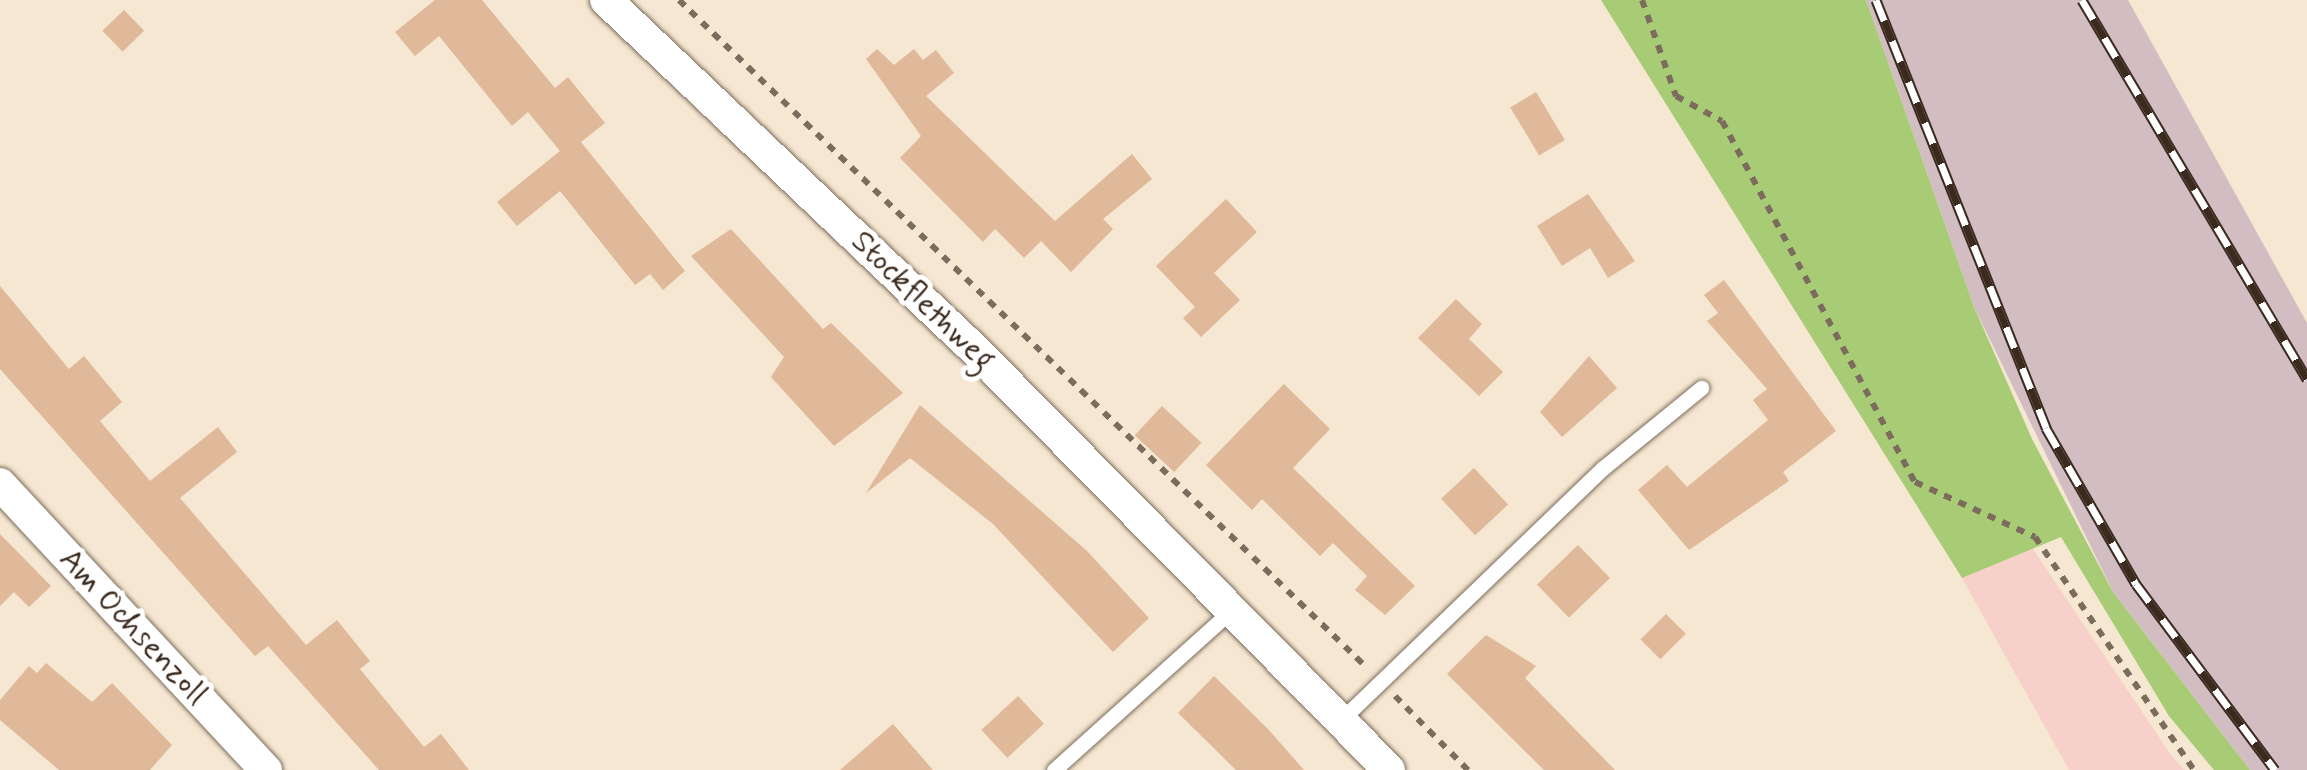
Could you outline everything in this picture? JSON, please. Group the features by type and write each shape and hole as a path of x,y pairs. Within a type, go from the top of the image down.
{"street":[{"name":"Stockflethweg","path":"606,0 1233,609 1389,770"},
{"name":"Am Ochsenzoll","path":"0,484 266,770"}],"lane":[{"path":"1340,721 1383,684 1603,468 1701,388"},
{"path":"1054,770 1233,609"}],"path":[{"path":"679,0 1468,770"},
{"path":"1642,0 1676,96 1722,121 1916,482 2035,537 2194,770"}],"shaded area":[{"path":"1866,0 2128,0 2307,323 2307,770 2250,770 2113,592 1974,307"},
{"path":"2033,549 2184,770 2069,770 1962,578"}],"green space":[{"path":"1601,0 1866,0 1974,307 2032,439 2113,592 2250,770 2214,770 2169,716 2061,537 1962,578"}],"building":[{"path":"435,0 482,0 555,88 568,77 605,123 581,142 685,271 663,290 650,274 635,285 560,191 517,226 497,202 560,151 528,112 512,126 439,36 415,56 395,32"},
{"path":"124,10 144,31 123,52 102,31"},
{"path":"877,49 894,65 914,49 923,60 936,50 954,73 926,96 1055,221 1132,154 1152,179 1103,219 1113,229 1071,272 1041,241 1024,258 995,229 983,242 900,158 921,136 866,59"},
{"path":"1536,92 1565,140 1539,155 1510,107"},
{"path":"1588,194 1635,261 1608,278 1590,248 1562,266 1537,226"},
{"path":"1226,199 1257,232 1214,273 1240,300 1201,337 1183,318 1195,307 1156,266"},
{"path":"731,229 823,329 831,323 903,393 834,446 771,377 784,357 691,256"},
{"path":"1724,280 1836,431 1783,472 1789,481 1689,550 1638,490 1667,465 1687,487 1768,420 1753,400 1767,389 1707,321 1718,313 1704,295"},
{"path":"0,286 69,369 84,356 122,402 100,421 150,481 218,427 237,452 180,498 306,645 337,620 370,661 360,669 424,747 441,734 469,770 379,770 268,646 255,656 0,369"},
{"path":"1456,299 1482,324 1469,339 1503,372 1479,396 1418,338"},
{"path":"1589,356 1617,388 1562,437 1540,412"},
{"path":"1284,384 1330,429 1293,468 1415,586 1385,615 1355,590 1367,576 1333,543 1320,556 1262,499 1252,510 1206,465"},
{"path":"920,405 1087,551 1149,618 1113,652 993,524 910,458 866,493"},
{"path":"1162,406 1201,443 1174,472 1135,435"},
{"path":"1474,468 1508,505 1475,535 1441,499"},
{"path":"0,534 51,586 29,607 14,592 0,606"},
{"path":"1578,545 1610,578 1569,618 1537,585"},
{"path":"1666,614 1686,634 1660,659 1641,639"},
{"path":"1486,635 1536,666 1525,678 1615,770 1544,770 1447,674"},
{"path":"46,663 92,702 112,683 172,745 150,770 59,770 0,720 0,700 29,666 37,673"},
{"path":"1214,676 1304,770 1236,770 1178,713"},
{"path":"1018,696 1044,724 1007,758 981,730"},
{"path":"893,724 933,770 840,770"}],"railway":[{"path":"1876,0 2046,428 2136,584 2275,770"},
{"path":"2082,0 2307,379"}]}
